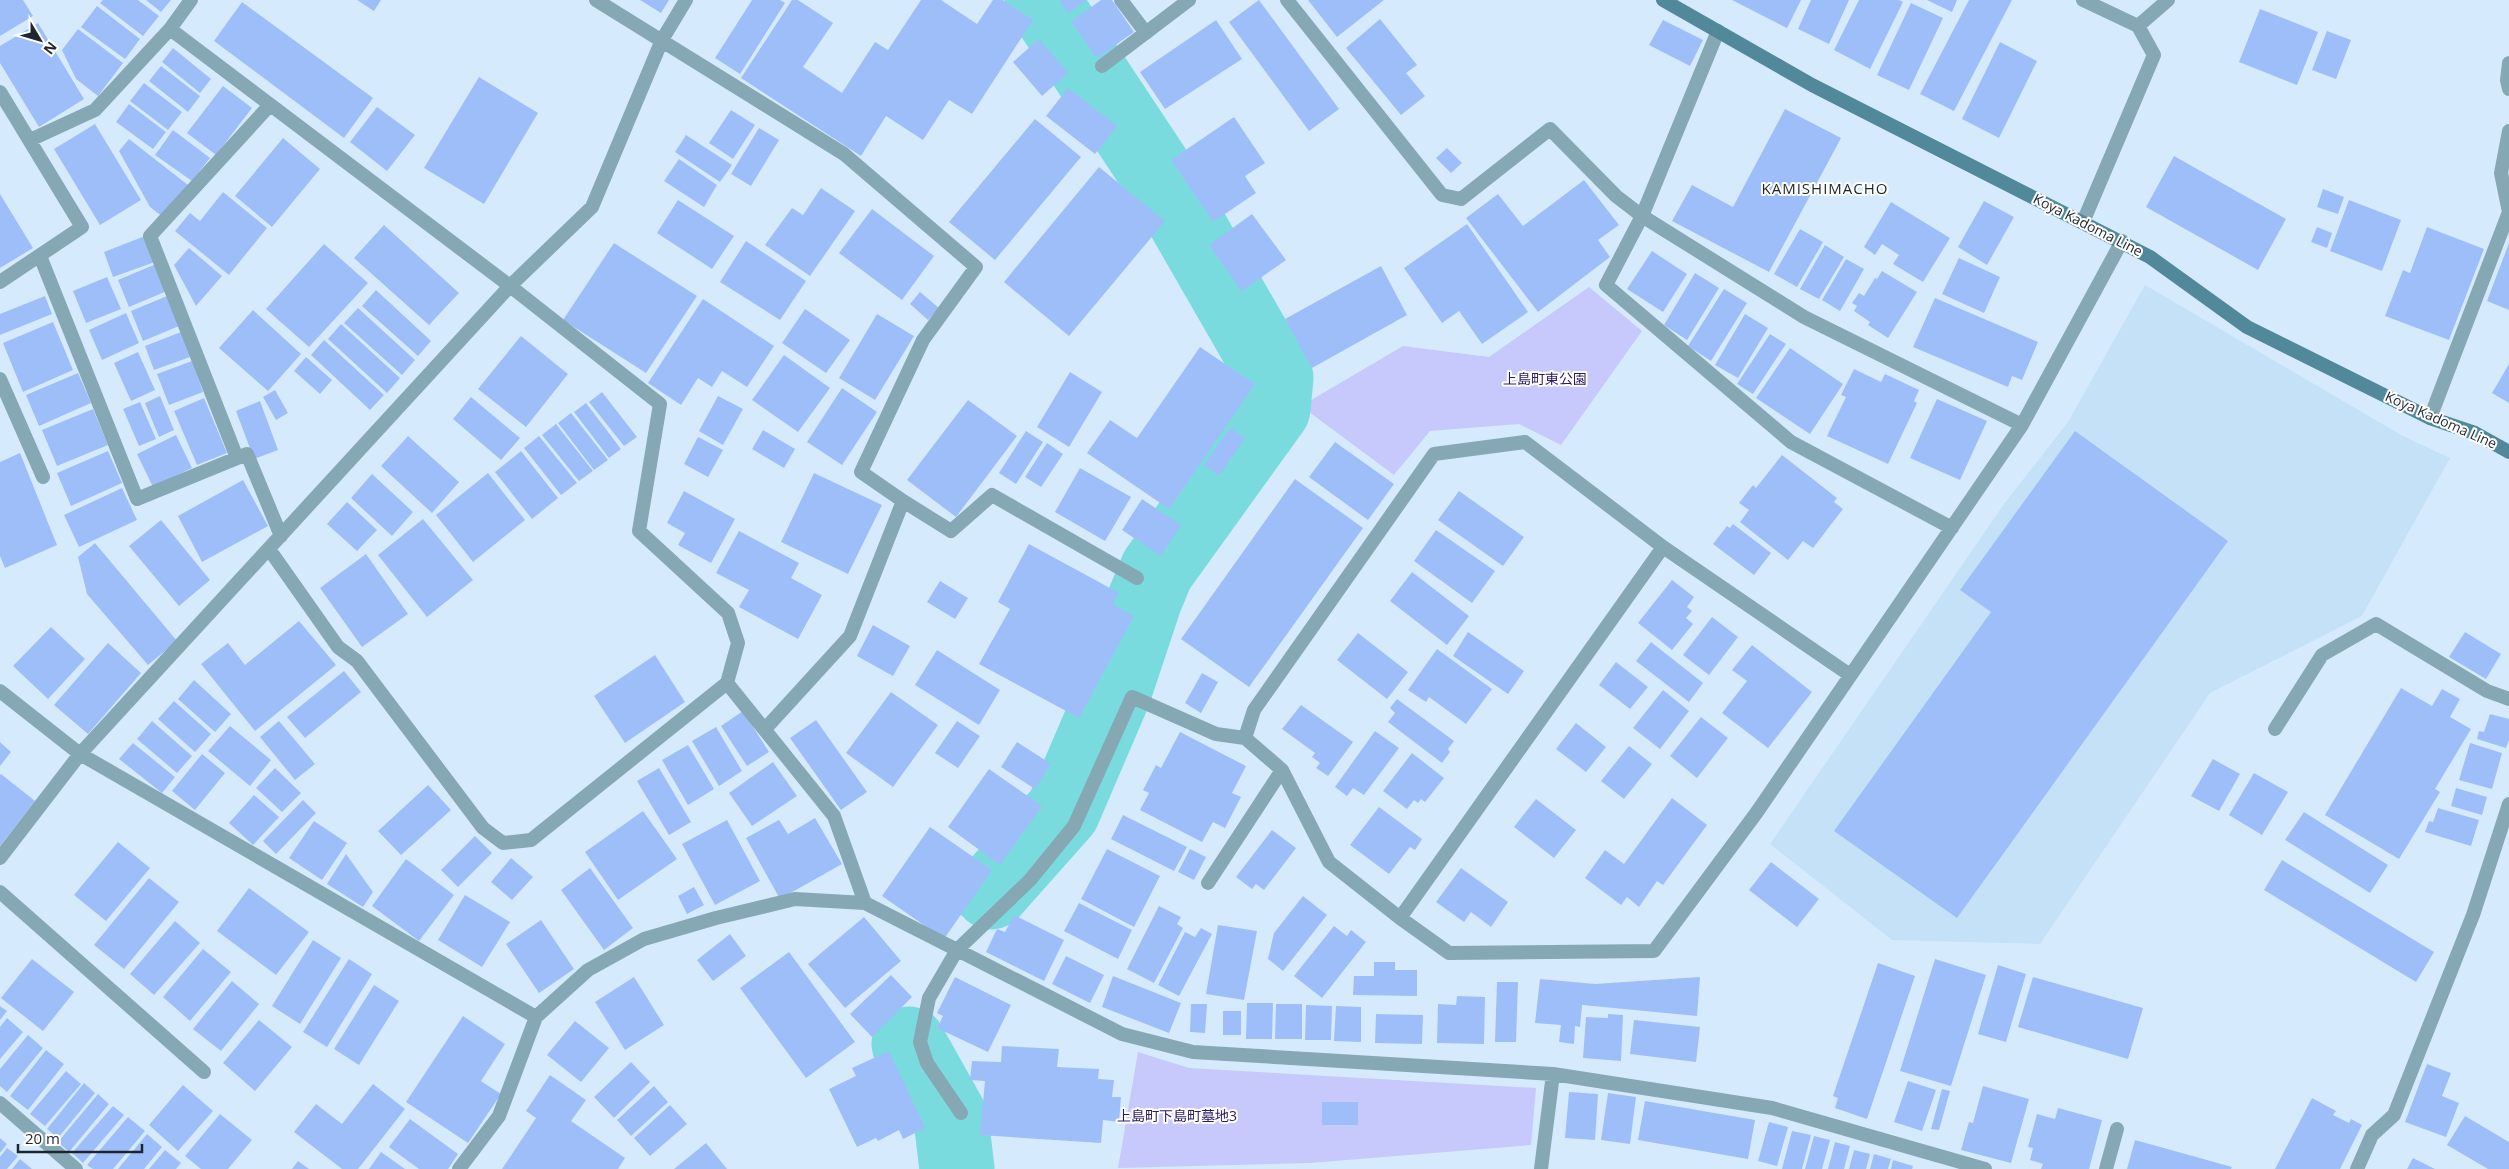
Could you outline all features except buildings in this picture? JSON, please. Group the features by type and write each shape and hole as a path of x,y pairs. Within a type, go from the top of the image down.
{"main road":[{"name":"Koya Kadoma Line","path":"1663,0 1812,85 2122,241 2150,257 2247,327 2430,418 2475,433 2509,452"}],"street":[{"path":"30,140 95,110 170,29 191,0"},
{"path":"596,0 844,154 976,267 923,340 861,472 951,531 992,494 1137,578"},
{"path":"0,858 80,754 510,286 592,207 662,40 686,0"},
{"path":"1121,0 1146,33"},
{"path":"1102,66 1190,0"},
{"path":"1287,0 1442,195 1461,199 1550,130 1616,196 1642,216 1804,317 2022,425"},
{"path":"2082,0 2138,26 2154,55 2084,222"},
{"path":"2138,26 2168,0"},
{"path":"170,29 510,286 660,404 639,531 728,614 738,644 728,683 531,840 503,843 483,828 357,661 338,647 269,550"},
{"path":"1718,31 1642,216 1606,284 1791,442 1952,528"},
{"path":"2509,63 2507,80 2509,88"},
{"path":"0,92 82,227 0,282"},
{"path":"238,458 150,236 270,105"},
{"path":"2430,418 2509,212 2502,173 2509,131"},
{"path":"961,1114 927,1064 920,1042 928,998 957,950 1030,880 1074,826 1132,697 1216,734 1245,738 1282,770 1329,862 1400,918 1449,952 1654,951 1757,812 2022,425 2122,241"},
{"path":"40,256 137,499 247,454 281,536"},
{"path":"0,379 43,477"},
{"path":"1245,738 1254,710 1434,454 1525,442 1664,547 1850,676"},
{"path":"765,729 850,636 903,501"},
{"path":"1400,918 1664,547"},
{"path":"2275,730 2322,655 2376,624 2487,691 2509,699"},
{"path":"728,683 834,816 865,903"},
{"path":"0,691 80,754 536,1017"},
{"path":"1208,883 1282,770"},
{"path":"2356,1169 2372,1135 2394,1115 2473,915 2509,804"},
{"path":"0,892 204,1072"},
{"path":"459,1169 499,1116 536,1017 588,970 644,940 716,918 795,899 865,903 1122,1034 1193,1052 1553,1074 1772,1108 1985,1169"},
{"path":"1541,1169 1553,1074"},
{"path":"0,1104 76,1169"},
{"path":"2106,1169 2117,1129"}],"shaded area":[{"path":"2145,285 2403,436 2450,458 2362,616 2210,693 2040,944 1892,940 1770,844 2004,504 2068,422"}],"green space":[{"name":"上島町東公園","path":"1589,287 1642,331 1561,445 1519,424 1430,431 1394,475 1301,406 1403,346 1489,357"},
{"name":"上島町下島町墓地3","path":"1138,1052 1189,1068 1536,1088 1531,1145 1310,1163 1118,1168"}],"waterway":[{"path":"991,892 1063,811 1114,692 1145,599 1157,570 1273,409 1276,378 1166,187 1042,0"},
{"path":"909,1044 951,1119 957,1169"}],"district":[{"name":"KAMISHIMACHO","path":"1825,189"}]}
